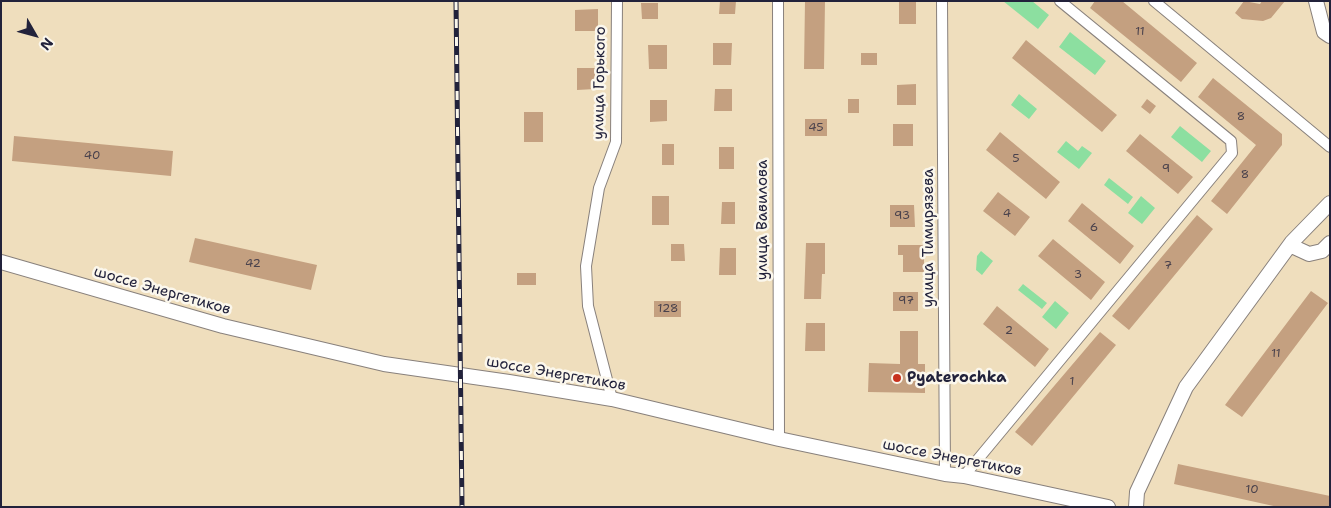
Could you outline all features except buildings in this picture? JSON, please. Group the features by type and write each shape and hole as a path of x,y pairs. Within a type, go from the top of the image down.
{"main road":[{"path":"1316,1 1324,32 1330,36"},
{"path":"1136,507 1137,492 1186,387 1292,242 1330,203"},
{"path":"1319,213 1325,216 1330,223"},
{"path":"1292,242 1296,248 1309,254 1322,251 1330,243"},
{"name":"шоссе Энергетиков","path":"1,262 223,326 384,364 612,399 778,439 1108,507"}],"street":[{"name":"улица Горького","path":"612,399 588,306 586,266 599,188 616,142 617,1"},
{"name":"улица Вавилова","path":"778,1 778,439"},
{"name":"улица Тимирязева","path":"942,1 944,474"},
{"path":"964,476 1232,153 1231,141 1060,1"},
{"path":"1154,1 1330,147"}],"green space":[{"path":"1003,1 1032,1 1049,15 1038,29"},
{"path":"1070,32 1106,61 1095,75 1059,47"},
{"path":"1019,94 1037,109 1029,119 1011,105"},
{"path":"1180,126 1211,151 1202,162 1171,137"},
{"path":"1066,141 1078,151 1082,146 1092,153 1079,169 1057,152"},
{"path":"1109,178 1133,197 1128,204 1104,185"},
{"path":"1141,196 1155,208 1142,224 1128,213"},
{"path":"981,251 993,261 982,275 976,270 977,256"},
{"path":"1023,284 1047,303 1042,309 1018,290"},
{"path":"1055,301 1069,313 1056,329 1042,317"}],"railway":[{"path":"456,1 462,507"}],"place":[{"name":"Pyaterochka","path":"897,378"}]}
